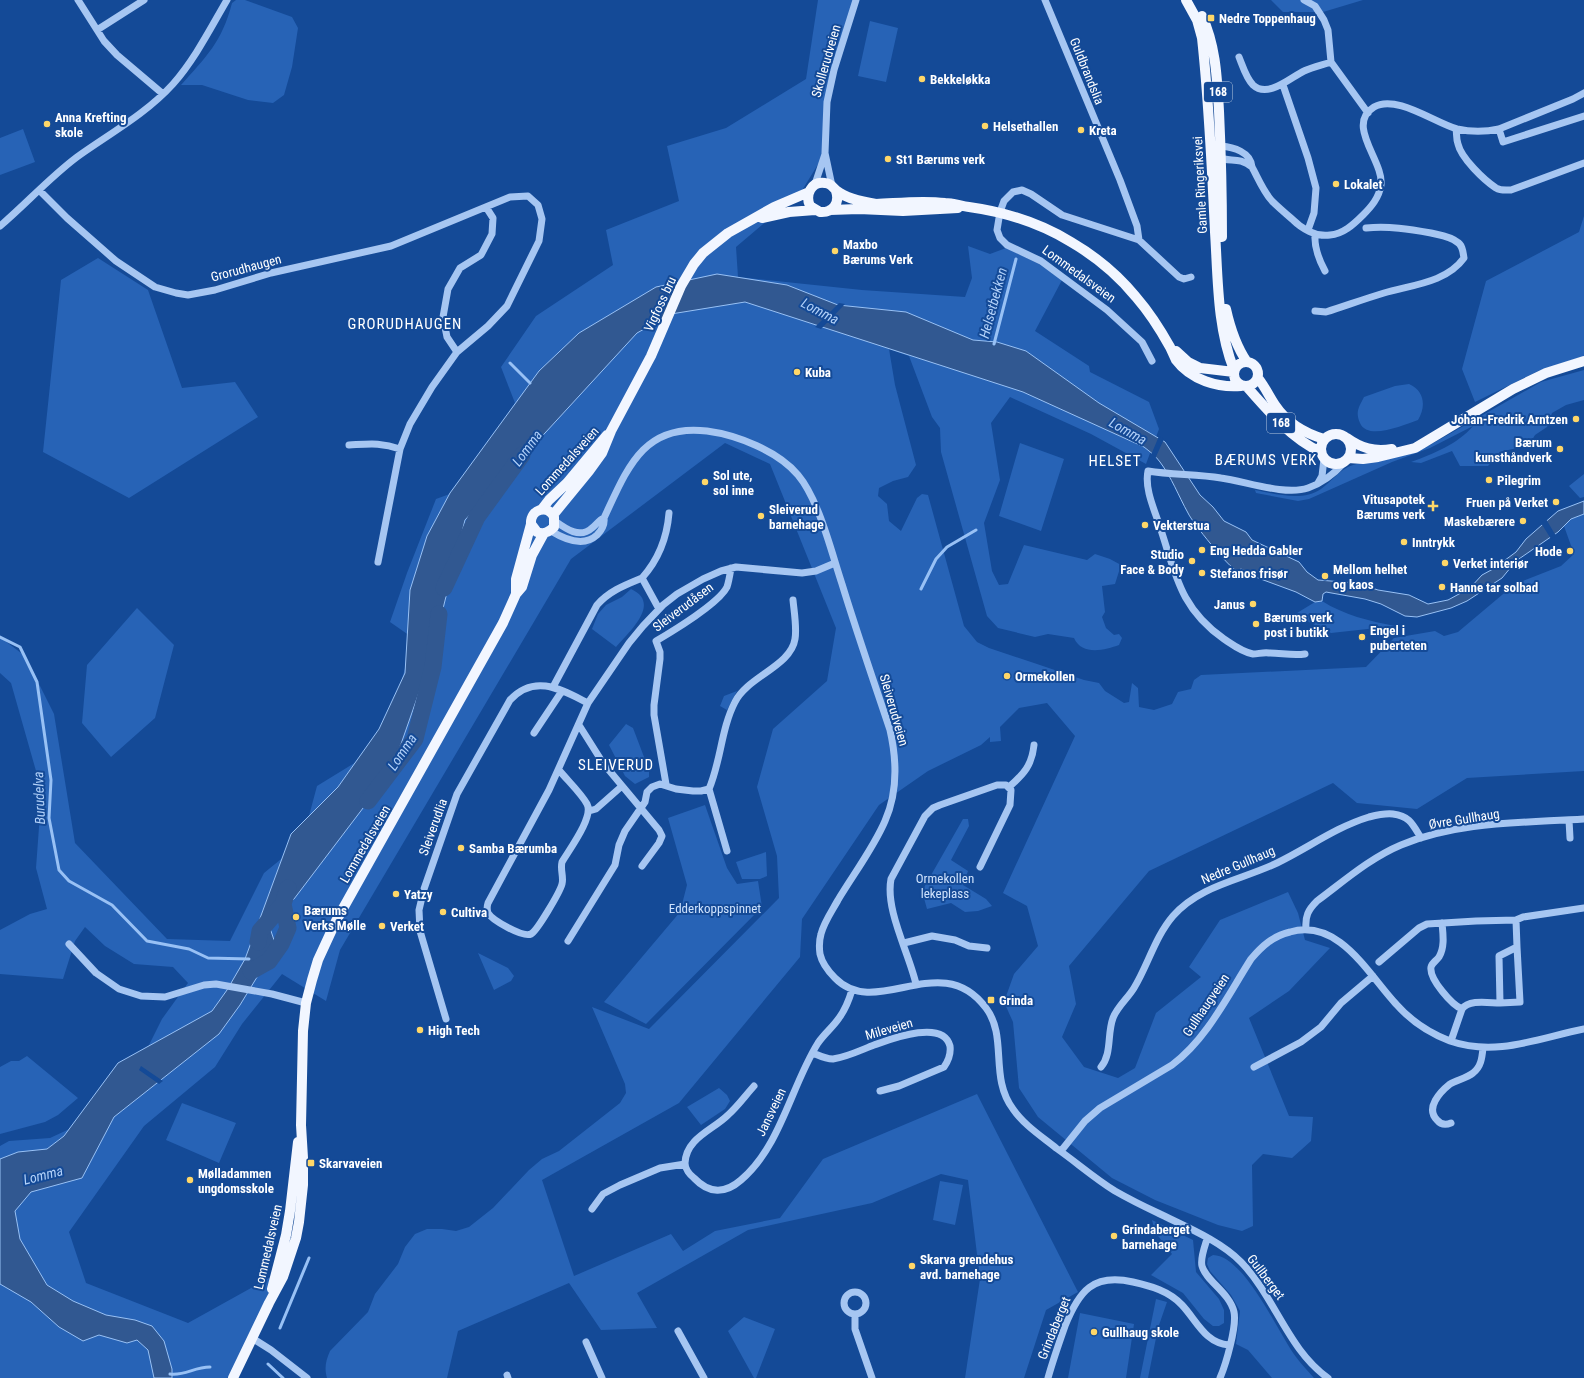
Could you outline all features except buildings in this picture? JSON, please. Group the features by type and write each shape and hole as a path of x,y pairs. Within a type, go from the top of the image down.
{"main road":[{"name":"Gamle Ringeriksvei","path":"1186,0 1197,20 1202,38 1211,154 1218,288 1225,339 1234,371"},
{"name":"Gamle Ringeriksvei","path":"1193,0 1206,26 1214,52 1222,159 1222,261 1226,304 1231,328 1240,352 1247,362"},
{"path":"824,182 834,188 837,201 835,206 830,210 823,212 815,210 789,212 752,220 774,207 824,182"},
{"path":"812,188 809,202 815,210"},
{"name":"Lommedalsveien","path":"834,188 856,199 876,204 946,202 1000,212 1056,233 1078,246 1097,260 1136,296 1149,313 1176,360 1194,376 1202,380 1221,385 1244,386"},
{"name":"Lommedalsveien","path":"830,210 854,209 920,211 968,207"},
{"name":"Vigfoss bru","path":"651,356 681,286 694,264 717,241 739,226 752,220"},
{"name":"Lommedalsveien","path":"1169,346 1188,362 1200,368 1234,371"},
{"name":"Lommedalsveien","path":"554,518 602,453 611,431 651,356"},
{"name":"168","path":"1234,371 1234,378 1244,386 1272,416 1330,463 1338,464 1346,460 1387,456 1415,448 1513,389 1566,366 1584,361"},
{"path":"1234,371 1242,362 1247,362"},
{"name":"168","path":"1247,362 1252,363 1257,367 1259,372 1258,378 1276,406 1288,420 1298,428 1324,439 1328,435 1335,433 1341,434 1356,444 1374,450 1394,449 1426,440"},
{"path":"1244,386 1256,383 1258,378"},
{"name":"Lommedalsveien","path":"542,509 567,483 611,431"},
{"path":"1346,460 1351,448 1347,438"},
{"path":"1323,456 1321,446 1324,439"},
{"path":"542,509 548,511 554,518 554,527 547,532 537,532 531,524 533,514 542,509"},
{"name":"Lommedalsveien","path":"516,594 516,579 531,524"},
{"name":"Lommedalsveien","path":"233,1378 269,1303 286,1235 300,1125 301,1053 306,1003 318,960 336,921 487,653 516,594 522,587 532,555 547,532"}],"street":[{"path":"78,0 104,41 117,55 163,94"},
{"path":"97,30 132,3 144,0"},
{"path":"0,226 76,158 141,112 163,94 185,69 200,47 227,0"},
{"name":"Skollerudveien","path":"834,188 825,153 825,115 829,87 856,0"},
{"name":"Guldbrandslia","path":"1046,0 1120,180 1137,226 1139,240"},
{"path":"1304,0 1315,6 1324,20 1328,30 1331,62 1368,113"},
{"path":"1239,57 1248,78 1254,86 1260,89 1268,89 1283,84 1304,71 1331,62"},
{"path":"1283,84 1308,158 1316,188 1314,213 1308,230"},
{"path":"1252,167 1252,162 1242,151 1234,147 1221,146 1211,154 1222,159 1244,161 1252,167 1272,201 1296,223 1315,234 1338,234 1356,222 1375,202 1379,193 1381,174 1364,138 1363,128 1368,113 1372,108 1387,104 1414,111 1456,129 1482,131 1499,129 1573,99 1584,93"},
{"path":"1499,129 1503,142 1584,116"},
{"path":"1456,129 1458,145 1462,155 1496,188 1502,190 1511,190 1584,163"},
{"name":"Skollerudveien","path":"812,188 825,153"},
{"name":"Grorudhaugen","path":"39,190 67,218 116,261 155,287 188,295 215,290 271,273 391,246 510,197 528,196 538,205 542,219 539,241 507,306 488,326 457,352 432,387 410,424 400,449 378,562"},
{"path":"1000,212 1004,201 1013,192 1022,190 1031,194 1062,215 1139,240 1179,277 1184,279 1191,277"},
{"path":"457,352 448,336 443,317 448,289 460,268 481,255 492,234 493,218 486,207"},
{"name":"Lommedalsveien","path":"1000,212 997,230 1000,238 1007,245 1041,261 1107,310 1142,342 1152,361"},
{"path":"1315,311 1326,312 1386,292 1414,287 1457,268 1464,258 1463,250 1458,242 1444,236 1399,227 1366,228"},
{"path":"1315,234 1319,261 1325,271"},
{"name":"Sleiverudveien","path":"547,532 566,540 585,541 594,537 604,526 604,518 633,462 642,450 652,442 665,435 681,430 692,429 716,432 739,439 768,451 798,474 813,501 835,563 890,730 894,750 894,788 886,820 825,924 820,940 821,956 824,965 842,986 852,990 868,993 879,992 916,984 937,982 966,990 978,999 986,1008 994,1023 997,1034 1000,1076 1003,1093 1006,1099 1026,1123 1061,1151"},
{"path":"349,445 373,443 386,444 400,449"},
{"path":"1318,483 1322,476 1323,456"},
{"path":"1305,654 1296,656 1266,652 1254,654 1237,648 1218,635 1192,609 1183,594 1170,562 1149,489 1147,476 1148,471 1235,480 1281,490 1301,489 1308,488 1332,475 1346,460"},
{"path":"553,687 597,605 604,597 642,578 651,568 662,547 667,530 669,513"},
{"name":"Sleiverudveien","path":"554,518 566,529 579,533 589,530 604,518"},
{"name":"Sleiverudåsen","path":"589,811 586,820 562,862 560,870 563,883 535,931 530,935 524,935 488,914 488,903 559,770 564,755 588,703 629,643 659,609 677,594 703,579 731,568 749,568 802,573 816,571 835,563"},
{"name":"Sleiverudåsen","path":"666,784 654,715 660,660 660,652 656,641 685,624 719,597 726,588 731,568"},
{"name":"Sleiverudåsen","path":"642,578 659,609"},
{"path":"727,851 708,789 726,721 737,696 754,680 788,654 792,646 795,639 793,600"},
{"name":"Sleiverudlia","path":"446,1019 420,931 419,910 424,889 457,794 510,700 520,691 539,685 553,687 588,703"},
{"path":"534,733 562,691"},
{"path":"578,725 603,763 653,821 662,836 659,843 642,866"},
{"path":"1009,787 1027,768 1031,761 1034,745"},
{"path":"559,770 587,804 589,811 596,809 622,786"},
{"path":"568,941 616,865 619,845 625,831 645,802 647,792 652,787 660,784 701,792 708,789"},
{"path":"916,984 891,906 889,888 895,870 925,816 933,808 997,785 1002,784 1009,787"},
{"path":"980,867 1010,805 1012,797 1009,787"},
{"name":"Nedre Gullhaug","path":"1101,1067 1106,1062 1110,1028 1114,1016 1134,988 1155,944 1169,921 1183,906 1222,883 1255,873 1277,863 1336,830 1354,822 1378,815 1392,813 1404,816 1412,822 1421,838"},
{"name":"Øvre Gullhaug","path":"1306,929 1307,914 1310,908 1317,901 1375,859 1402,845 1421,838 1468,828 1584,819"},
{"path":"1569,820 1570,838"},
{"path":"1379,962 1423,925 1516,920 1523,917 1584,908"},
{"path":"1451,1041 1462,1009 1465,1005 1470,1003 1520,1002 1516,920"},
{"path":"1442,923 1443,938 1441,951 1431,967 1433,978 1453,1004 1462,1009"},
{"name":"Gullhaugveien","path":"1061,1151 1085,1121 1096,1111 1172,1065 1192,1048 1251,959 1260,948 1284,933 1306,929 1330,936 1342,943 1373,976 1396,1004 1419,1025 1433,1034 1451,1041 1483,1048 1527,1043 1584,1029"},
{"path":"904,943 920,938 937,936 955,940 969,946 988,948"},
{"path":"69,944 96,973 120,989 142,996 165,997 204,985 226,986 255,991 306,1003"},
{"path":"1500,1002 1499,956 1517,947"},
{"path":"1254,1067 1301,1042 1321,1027 1340,1002 1373,976"},
{"name":"Jansveien","path":"754,1086 728,1116 695,1140 688,1152 685,1164 690,1174 701,1186 715,1192 728,1188 741,1180 766,1149 786,1111 818,1042 839,1018 852,990"},
{"name":"Mileveien","path":"813,1053 825,1059 834,1059 847,1056 876,1044 926,1032 936,1033 944,1037 949,1043 949,1061 944,1067 900,1086 880,1091"},
{"path":"1451,1123 1446,1125 1440,1123 1436,1119 1432,1108 1435,1101 1451,1084 1472,1074 1480,1066 1483,1048"},
{"name":"Gullberget","path":"1061,1151 1087,1172 1116,1192 1207,1239 1224,1249 1240,1262 1268,1297 1299,1347 1315,1367 1328,1378"},
{"path":"592,1209 603,1194 620,1185 660,1168 685,1164"},
{"path":"1207,1239 1202,1258 1202,1265 1205,1272 1225,1294 1234,1312 1234,1324 1226,1366 1220,1378"},
{"name":"Grindaberget","path":"1048,1378 1059,1342 1076,1300 1082,1293 1102,1281 1118,1279 1163,1291 1182,1306 1201,1330 1215,1342 1229,1345"},
{"path":"854,1314 855,1329 872,1378"},
{"path":"678,1331 704,1378"},
{"path":"252,1338 272,1350 306,1378"},
{"path":"586,1342 602,1378"}],"green space":[{"path":"236,0 245,0 292,17 298,28 292,67 284,95 273,103 248,100 202,85 181,85 198,66 218,39 228,17 232,3"},
{"path":"818,0 855,0 825,115 825,153 801,192 736,247 738,277 862,290 965,297 972,278 968,246 990,254 1006,248 1039,264 1062,280 1035,331 1089,366 1090,372 1149,402 1159,429 1146,464 1091,434 1010,397 991,423 1000,480 984,523 992,571 999,585 1008,584 1024,545 1087,560 1095,554 1110,559 1121,565 1115,584 1102,586 1105,612 1102,617 1106,628 1114,635 1119,634 1122,638 1119,645 1107,649 1094,650 1082,647 1074,638 1048,634 1035,637 998,628 987,616 941,452 940,428 932,417 909,356 889,349 895,385 916,465 908,477 893,481 879,488 878,496 887,504 889,521 901,531 917,498 922,494 928,495 964,626 977,642 989,648 1084,680 1099,683 1105,691 1124,703 1129,702 1132,683 1138,688 1139,707 1154,710 1172,704 1178,692 1191,689 1194,680 1201,675 1366,667 1394,638 1435,631 1444,636 1458,632 1515,584 1561,566 1574,554 1564,526 1571,519 1584,514 1584,771 1467,778 1417,809 1357,803 1333,783 1149,871 1069,966 1076,1004 1062,1037 1084,1067 1118,1078 1135,1068 1156,1013 1201,977 1189,967 1220,920 1288,892 1298,913 1305,940 1330,948 1289,991 1249,1018 1289,1116 1313,1117 1311,1141 1292,1158 1263,1154 1252,1165 1253,1226 1242,1231 1218,1225 1155,1200 1112,1178 1038,1117 1019,1088 1013,1022 1004,1002 1014,974 1038,946 1027,906 1003,893 1075,736 1047,703 1019,708 1000,727 1001,741 990,742 990,737 981,745 928,771 879,805 802,919 800,957 679,1103 542,1180 574,1276 671,1234 683,1251 715,1231 780,1218 823,1159 977,1094 1078,1292 1046,1310 1024,1378 965,1378 980,1279 968,1180 941,1174 872,1203 748,1230 637,1293 657,1328 601,1330 569,1283 458,1331 447,1378 327,1378 326,1364 330,1351 368,1312 375,1294 398,1264 405,1247 415,1234 427,1229 456,1231 469,1227 493,1208 529,1170 542,1159 559,1151 620,1103 626,1093 625,1084 592,1007 649,1029 779,898 777,856 757,787 773,729 827,681 836,628 770,464 725,443 571,559 340,950 326,1001 282,974 242,1024 215,1067 144,1126 69,1232 86,1283 188,1323 276,1274 254,1335 233,1378 0,1378 0,1146 9,1141 50,1138 76,1126 140,1063 162,1019 188,983 173,967 134,964 105,946 85,927 75,941 63,979 0,974 0,930 30,914 47,909 36,868 41,800 38,778 11,683 0,673 0,637 25,656 54,714 75,843 167,939 230,941 264,873 302,842 317,786 374,751 401,683 413,638 390,622 407,573 436,499 458,491 515,403 501,367 536,316 613,265 606,230 679,201 667,146 726,128 806,79"},
{"path":"1271,0 1363,0 1323,12 1283,12"},
{"path":"870,21 898,28 886,82 858,76"},
{"path":"23,129 35,162 0,175 0,138"},
{"path":"1584,216 1584,356 1538,371 1475,402 1462,369 1486,281 1579,232"},
{"path":"98,258 148,290 182,388 235,382 258,417 129,498 43,452 61,280"},
{"path":"1584,370 1584,400 1566,405 1552,413 1547,427 1535,435 1529,445 1500,452 1488,466 1460,466 1452,451 1421,463 1411,462 1453,443 1473,426 1430,448 1392,462 1309,499 1298,501 1256,493 1255,490 1289,496 1314,493 1348,467 1363,462 1421,449 1541,382"},
{"path":"1409,384 1421,395 1423,405 1421,415 1418,420 1386,430 1370,431 1364,428 1360,423 1358,413 1364,397 1395,386"},
{"path":"1020,443 1064,459 1041,531 999,516"},
{"path":"1584,474 1584,497 1580,498 1569,486"},
{"path":"631,589 640,595 644,602 643,610 635,626 616,647 592,629 598,614 606,605 622,597"},
{"path":"1322,601 1330,606 1357,617 1395,626 1331,633 1309,622 1297,613 1315,602"},
{"path":"137,608 174,645 155,718 111,757 82,723 87,665"},
{"path":"737,691 727,710 720,706 724,696"},
{"path":"626,724 633,728 649,770 649,777 635,784 625,776 609,745"},
{"name":"Edderkoppspinnet","path":"705,805 727,868 737,884 758,881 762,907 646,1024 604,1002 680,912 687,885 668,818"},
{"name":"Ormekollen lekeplass","path":"963,819 968,819 969,826 951,860 968,871 963,885 986,899 992,906 978,911 965,912 951,903 927,909 922,891"},
{"path":"766,852 767,876 760,879 742,879 736,862"},
{"path":"478,953 508,968 514,976 511,981 494,990"},
{"path":"27,1056 78,1098 58,1115 45,1122 0,1134 0,1067 11,1061 19,1061"},
{"path":"719,1088 727,1095 730,1101 725,1109 701,1125 687,1107"},
{"path":"182,1103 236,1123 219,1163 166,1140"},
{"path":"940,1181 963,1185 955,1225 933,1220"},
{"path":"1152,1220 1193,1240 1196,1272 1219,1299 1224,1310 1224,1323 1219,1326 1213,1326 1204,1319 1183,1293 1151,1275 1172,1254 1155,1232"},
{"path":"1213,1255 1225,1259 1237,1268 1249,1281 1296,1357 1314,1378 1272,1378 1248,1350 1236,1344 1240,1311 1231,1295 1210,1271 1207,1264 1208,1258"},
{"path":"1156,1299 1167,1302 1158,1328 1148,1378 1140,1378"},
{"path":"1080,1313 1134,1324 1126,1378 1068,1378"},
{"path":"744,1317 775,1329 756,1378 754,1378 728,1331"}],"water":[{"path":"717,274 787,285 838,305 906,312 973,340 997,342 1026,351 1099,403 1165,442 1200,495 1213,507 1224,521 1246,532 1252,540 1299,562 1307,572 1318,580 1356,583 1378,590 1409,595 1428,604 1448,600 1470,588 1482,575 1516,552 1526,539 1558,511 1584,501 1584,514 1571,519 1558,532 1516,561 1502,578 1467,601 1451,608 1417,617 1405,616 1381,604 1365,599 1326,592 1323,594 1322,601 1315,602 1296,592 1258,578 1241,569 1237,571 1233,568 1219,554 1196,525 1164,468 1157,458 1144,447 1023,392 745,302 671,314 637,333 465,520 430,661 401,744 379,787 294,899 266,916 276,946 240,1005 219,1034 114,1117 82,1178 31,1192 15,1211 20,1239 47,1285 73,1301 106,1315 135,1320 152,1326 164,1341 172,1369 172,1378 154,1378 148,1350 137,1340 127,1343 99,1335 83,1341 59,1327 31,1302 0,1284 0,1159 18,1152 47,1149 64,1136 118,1063 212,1011 227,990 245,959 291,834 338,787 379,729 405,673 410,590 427,536 450,493 539,371 579,333 656,287"}],"pier":[{"path":"839,303 845,304 821,329 815,327"},
{"path":"1159,436 1164,439 1155,459 1151,455"},
{"path":"1546,519 1556,536 1551,539 1541,523"},
{"path":"141,1066 163,1081 159,1084 139,1070"}],"waterway":[{"name":"Helsetbekken","path":"994,344 1016,259"},
{"path":"510,363 530,383"},
{"name":"Lomma","path":"444,588 477,517 522,455"},
{"path":"921,589 936,559 947,547 976,530"},
{"name":"Lomma","path":"368,801 415,739 433,667 439,614"},
{"name":"Burudelva","path":"0,637 20,647 37,682 51,780 49,818 59,870 69,881 112,905 147,941 189,949 208,958 249,959"},
{"name":"Lomma","path":"258,942 260,931 283,904 288,888"},
{"name":"Lomma","path":"251,971 269,961 281,944 288,928 283,904"},
{"path":"280,1328 309,1258"},
{"path":"268,1364 283,1378"},
{"path":"170,1374 180,1374 199,1368 210,1367"}],"place":[{"name":"Nedre Toppenhaug","path":"1211,18"},
{"name":"Bekkeløkka","path":"922,79"},
{"name":"Anna Krefting skole","path":"47,124"},
{"name":"Helsethallen","path":"985,126"},
{"name":"Kreta","path":"1081,130"},
{"name":"St1 Bærums verk","path":"888,159"},
{"name":"Lokalet","path":"1336,184"},
{"name":"Maxbo Bærums Verk","path":"835,251"},
{"name":"Kuba","path":"797,372"},
{"name":"Johan-Fredrik Arntzen","path":"1576,419"},
{"name":"Bærum kunsthåndverk","path":"1560,449"},
{"name":"Pilegrim","path":"1489,480"},
{"name":"Sol ute, sol inne","path":"705,482"},
{"name":"Fruen på Verket","path":"1556,502"},
{"name":"Vitusapotek Bærums verk","path":"1433,506"},
{"name":"Sleiverud barnehage","path":"761,516"},
{"name":"Maskebærere","path":"1523,521"},
{"name":"Vekterstua","path":"1145,525"},
{"name":"Inntrykk","path":"1404,542"},
{"name":"Eng Hedda Gabler","path":"1202,550"},
{"name":"Hode","path":"1570,551"},
{"name":"Studio Face & Body","path":"1192,561"},
{"name":"Verket interiør","path":"1445,563"},
{"name":"Stefanos frisør","path":"1202,573"},
{"name":"Mellom helhet og kaos","path":"1325,576"},
{"name":"Hanne tar solbad","path":"1442,587"},
{"name":"Janus","path":"1253,604"},
{"name":"Bærums verk post i butikk","path":"1256,624"},
{"name":"Engel i puberteten","path":"1362,637"},
{"name":"Ormekollen","path":"1007,676"},
{"name":"Samba Bærumba","path":"461,848"},
{"name":"Yatzy","path":"396,894"},
{"name":"Cultiva","path":"443,912"},
{"name":"Bærums Verks Mølle","path":"296,917"},
{"name":"Verket","path":"382,926"},
{"name":"Grinda","path":"991,1000"},
{"name":"High Tech","path":"420,1030"},
{"name":"Skarvaveien","path":"311,1163"},
{"name":"Mølladammen ungdomsskole","path":"190,1180"},
{"name":"Grindaberget barnehage","path":"1114,1236"},
{"name":"Skarva grendehus avd. barnehage","path":"912,1266"},
{"name":"Gullhaug skole","path":"1094,1332"}],"district":[{"name":"GRORUDHAUGEN","path":"405,324"},
{"name":"BÆRUMS VERK","path":"1266,460"},
{"name":"HELSET","path":"1115,461"},
{"name":"SLEIVERUD","path":"616,765"}]}
